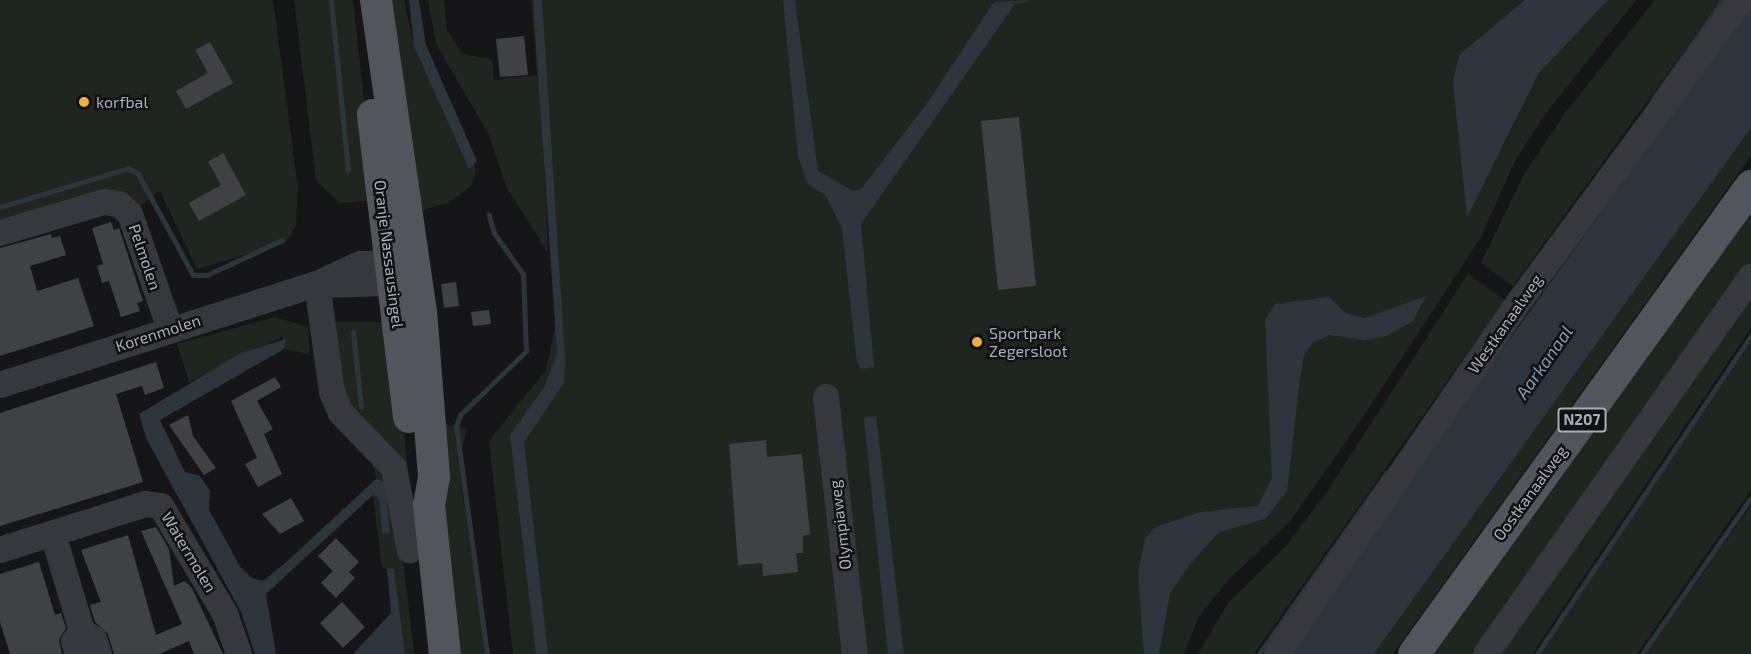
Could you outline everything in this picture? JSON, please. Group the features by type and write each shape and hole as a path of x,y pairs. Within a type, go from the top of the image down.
{"main road":[{"name":"Oranje Nassausingel","path":"362,0 399,269 434,477 429,505 445,654"},
{"name":"Oranje Nassausingel","path":"376,0 399,269"},
{"name":"Oostkanaalweg","path":"1414,654 1751,186"}],"street":[{"name":"Westkanaalweg","path":"1277,654 1522,298 1741,0"},
{"name":"Pelmolen","path":"0,233 104,202 119,204 130,214 170,329"},
{"name":"Korenmolen","path":"0,385 317,284 360,264 399,269"},
{"path":"1486,654 1751,277"},
{"path":"317,284 332,392 341,413 394,468 410,550"},
{"name":"Olympiaweg","path":"826,397 855,654"},
{"name":"Watermolen","path":"0,550 146,504 161,506 225,614 239,654"},
{"path":"53,534 78,631 94,639 99,654"}],"shaded area":[{"path":"0,0 273,0 298,188 296,226 285,243 197,269 160,191 138,207 122,191 0,226"},
{"path":"294,0 353,0 375,200 340,203 316,180"},
{"path":"381,0 404,0 412,37 474,158 476,172 471,186 448,203 406,215"},
{"name":"Sportpark Zegersloot","path":"428,0 444,0 447,29 462,54 492,59 494,80 537,75 531,0 1636,0 1543,117 1514,163 1481,237 1365,414 1289,523 1229,579 1198,618 1184,654 513,654 489,441 546,370 559,308 543,142 548,253 507,188 489,135 436,44"},
{"path":"1655,0 1721,0 1513,286 1481,263 1523,176 1566,112"},
{"path":"1751,128 1751,156 1393,654 1374,654"},
{"path":"1751,196 1751,266 1473,654 1427,654"},
{"path":"1468,274 1505,300 1254,654 1198,654 1228,603 1286,546 1326,493"},
{"path":"1751,292 1751,328 1532,654 1490,654"},
{"path":"275,317 308,327 310,354 284,349 282,337 189,382 177,344"},
{"path":"333,322 393,322 408,471 345,416"},
{"path":"1751,342 1751,490 1637,654 1540,654"},
{"path":"437,422 467,429 460,458 463,496 486,654 453,654"},
{"path":"373,465 389,482 399,524 414,654 405,654 394,569 382,568 373,495 379,499 382,534 390,533 385,482 376,479"},
{"path":"1751,505 1751,654 1646,654"}],"water":[{"path":"409,0 419,0 426,45 477,161 469,169 414,46"},
{"path":"533,0 542,0 565,357 564,383 524,442 548,654 536,654 510,435 545,386 557,353"},
{"path":"783,0 795,0 818,171 853,191 861,189 928,102 994,2 1033,0 1015,4 861,224 874,367 862,369 857,363 842,228 826,196 808,184 798,156"},
{"path":"1525,0 1608,0 1538,74 1467,217 1453,82 1459,55"},
{"name":"Aarkanaal","path":"1751,4 1751,128 1374,654 1291,654 1476,386"},
{"path":"1426,296 1413,321 1386,336 1365,340 1329,335 1313,343 1304,355 1287,491 1265,519 1219,532 1191,563 1170,593 1159,654 1144,654 1138,572 1145,538 1156,527 1200,512 1258,506 1272,478 1265,320 1275,304 1329,297 1346,313 1365,318"},
{"path":"286,339 284,349 160,420 185,472 200,476 210,491 209,510 241,568 252,578 263,581 376,479 385,482 390,533 382,534 379,499 373,495 266,594 276,654 255,654 241,612 146,438 139,414 239,354"},
{"path":"876,416 904,654 888,654 864,418"},
{"path":"387,568 394,569 405,654 353,654 391,613"}],"building":[{"path":"524,36 528,75 500,77 496,39"},
{"path":"210,42 233,83 186,109 176,91 208,73 195,50"},
{"path":"1019,117 1036,286 998,290 981,121"},
{"path":"223,153 246,195 199,221 189,203 221,185 208,162"},
{"path":"111,222 114,230 119,228 143,301 137,303 140,311 121,317 109,281 102,283 97,266 103,264 92,228"},
{"path":"51,234 52,238 60,236 66,255 30,266 37,291 78,278 94,326 0,356 0,248"},
{"path":"456,282 459,306 444,308 441,284"},
{"path":"489,310 491,324 473,326 471,312"},
{"path":"156,362 164,388 145,395 142,386 116,394 143,482 0,526 0,413"},
{"path":"275,377 281,387 257,401 273,429 264,434 282,474 258,487 245,464 257,458 231,401"},
{"path":"188,415 193,436 216,468 204,475 169,425"},
{"path":"766,440 767,457 802,454 810,534 803,536 803,553 796,553 798,572 763,576 762,563 738,565 729,444"},
{"path":"291,498 304,521 280,534 262,514"},
{"path":"156,527 169,549 174,586 185,581 192,588 223,654 194,654 189,641 159,654 114,654 108,634 95,622 90,605 101,602 81,550 128,535 156,635 182,624 141,531"},
{"path":"336,538 359,562 349,572 355,578 336,598 321,583 333,571 318,556"},
{"path":"39,562 55,615 61,613 66,628 59,640 62,654 10,654 0,622 0,574"},
{"path":"342,602 365,627 343,648 320,623"}],"waterway":[{"path":"331,0 348,170"},
{"path":"1653,99 1723,0"},
{"path":"0,207 128,168 138,174 193,275 207,275 282,240"},
{"path":"487,654 456,426 460,415 526,351 523,274 494,233 489,215"},
{"path":"353,332 361,407"},
{"path":"1537,654 1751,336"},
{"path":"1259,654 1386,473"},
{"path":"1642,654 1751,498"}],"place":[{"name":"korfbal","path":"84,102"},
{"name":"Sportpark Zegersloot","path":"977,342"}]}
